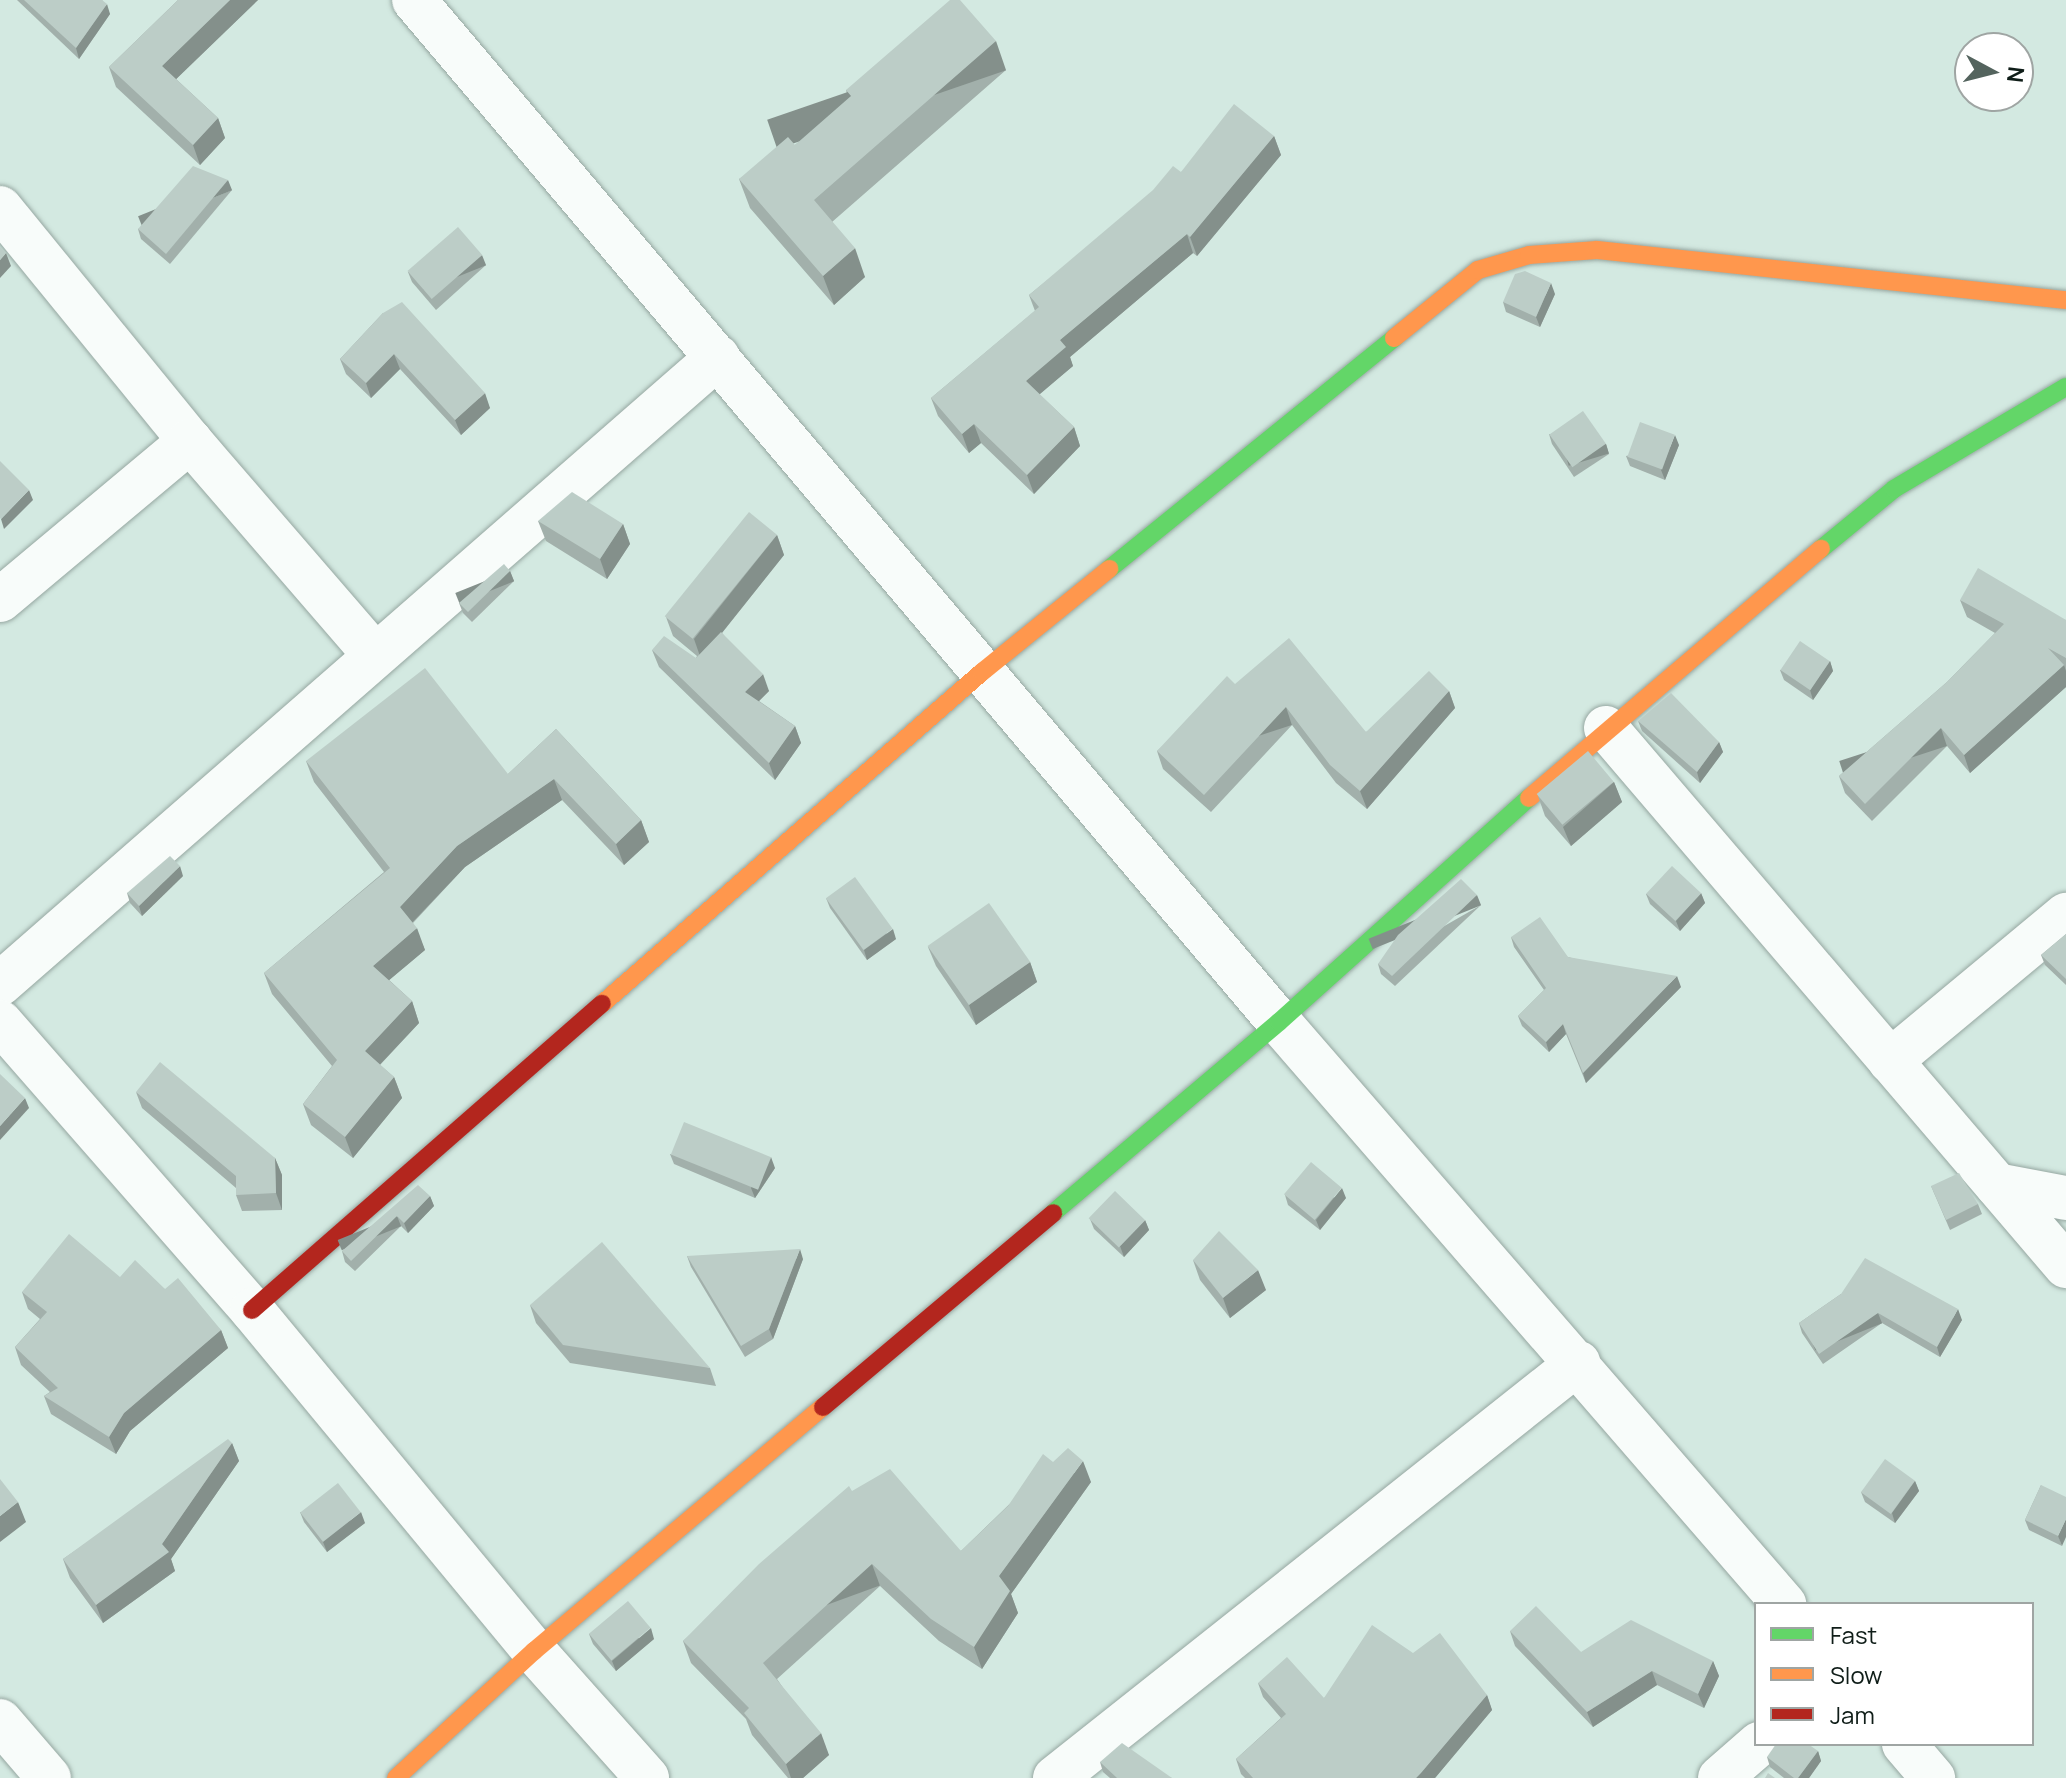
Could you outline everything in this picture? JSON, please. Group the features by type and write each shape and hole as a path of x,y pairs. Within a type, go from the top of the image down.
{"street":[{"path":"414,0 1279,1022 1782,1602"},
{"path":"0,208 190,441 373,653"},
{"path":"252,1310 982,672 1478,270 1529,255 1597,250 2066,300"},
{"path":"0,984 373,653 718,357"},
{"path":"396,1778 534,1651 1279,1022 1606,728 1894,489 2066,387"},
{"path":"0,600 190,441"},
{"path":"1606,728 2066,1266"},
{"path":"1890,1061 2066,915"},
{"path":"0,1022 252,1310 534,1651 647,1778"},
{"path":"1997,1185 2066,1198"},
{"path":"1055,1778 1578,1363"},
{"path":"0,1721 49,1778"},
{"path":"1720,1778 1757,1746"},
{"path":"1906,1746 1933,1778"}],"building":[{"path":"24,0 102,0 107,4 76,48"},
{"path":"178,0 230,0 162,66 218,118 193,145 109,67"},
{"path":"950,0 960,0 996,41 814,200 855,248 823,276 739,179 788,137 795,145 851,96 846,90"},
{"path":"1234,104 1274,136 1190,237 1187,234 1060,340 1066,347 1026,381 1074,427 1027,475 974,424 962,434 931,398 1039,307 1029,295 1153,190 1173,166 1181,172"},
{"path":"193,166 228,180 166,254 138,229"},
{"path":"458,227 482,255 432,299 407,271"},
{"path":"1525,271 1551,283 1536,317 1503,302 1515,274"},
{"path":"402,302 485,393 455,420 394,354 366,383 340,359 383,313"},
{"path":"1583,411 1606,444 1572,467 1549,435"},
{"path":"1640,422 1675,435 1662,469 1627,457"},
{"path":"0,461 29,490 1,519 0,518"},
{"path":"572,492 623,524 600,559 538,521"},
{"path":"749,512 777,535 693,639 665,616"},
{"path":"504,564 510,571 468,612 459,603"},
{"path":"1978,568 2066,620 2066,658 2048,648 2064,665 1964,755 1941,728 1865,804 1839,776 1947,682 2004,624 1960,600"},
{"path":"721,632 763,674 745,692 795,726 769,763 652,650 664,636 696,658"},
{"path":"1289,638 1366,732 1429,671 1449,691 1360,791 1330,765 1286,707 1204,795 1157,751 1227,676 1235,684"},
{"path":"1800,641 1830,661 1810,690 1780,670"},
{"path":"425,668 508,774 556,729 641,820 616,844 554,779 457,846 400,907 417,928 373,966 412,1001 365,1051 394,1077 345,1137 303,1104 337,1060 264,973 390,868 306,761"},
{"path":"1671,693 1719,742 1697,772 1638,721"},
{"path":"1588,751 1614,782 1562,825 1537,794"},
{"path":"170,856 180,866 139,906 127,893"},
{"path":"1672,866 1701,893 1675,921 1646,894"},
{"path":"855,877 893,929 863,950 826,898"},
{"path":"1461,879 1477,895 1392,976 1378,964 1398,935"},
{"path":"989,903 1030,962 969,1005 928,946"},
{"path":"1540,917 1568,957 1677,976 1583,1073 1563,1024 1546,1042 1518,1016 1546,988 1511,937"},
{"path":"2066,934 2066,979 2041,955"},
{"path":"160,1062 275,1158 276,1193 236,1195 236,1176 136,1092"},
{"path":"0,1074 25,1098 0,1126"},
{"path":"684,1122 771,1157 758,1190 671,1154"},
{"path":"1311,1162 1342,1188 1315,1220 1284,1194"},
{"path":"1959,1173 1978,1204 1946,1220 1931,1186"},
{"path":"418,1185 430,1196 404,1223 397,1216 351,1261 342,1251"},
{"path":"1115,1191 1145,1220 1119,1248 1089,1218"},
{"path":"1219,1231 1258,1270 1223,1298 1193,1260"},
{"path":"69,1234 120,1277 135,1260 165,1289 178,1278 221,1330 124,1413 109,1437 44,1396 58,1388 15,1347 47,1312 22,1292"},
{"path":"602,1242 710,1368 563,1345 530,1305"},
{"path":"800,1249 769,1329 741,1346 687,1256"},
{"path":"1865,1258 1958,1309 1937,1347 1878,1313 1819,1354 1799,1323 1841,1294"},
{"path":"228,1439 232,1443 162,1544 169,1552 96,1605 63,1559"},
{"path":"1068,1448 1083,1461 999,1576 1010,1591 974,1647 931,1619 872,1564 763,1663 821,1733 786,1764 744,1713 749,1708 683,1641 759,1564 849,1486 852,1491 890,1469 961,1551 1008,1506 1043,1454 1053,1462"},
{"path":"1885,1459 1915,1481 1891,1514 1861,1492"},
{"path":"0,1479 18,1502 0,1516"},
{"path":"338,1483 361,1512 323,1542 300,1513"},
{"path":"2041,1485 2066,1497 2066,1519 2058,1536 2025,1520"},
{"path":"628,1601 650,1628 611,1661 589,1634"},
{"path":"1536,1606 1581,1652 1631,1620 1713,1661 1698,1694 1652,1671 1587,1712 1510,1631"},
{"path":"1372,1625 1413,1653 1440,1633 1487,1695 1416,1778 1253,1778 1236,1759 1286,1714 1258,1683 1287,1657 1324,1698"},
{"path":"1122,1743 1172,1778 1117,1778 1100,1762"},
{"path":"1775,1746 1811,1746 1818,1751 1798,1778 1767,1757"}],"traffic: fast":[{"path":"1109,569 1394,338"},
{"path":"1821,549 1894,489 2066,387"},
{"path":"1053,1213 1279,1022 1529,798"}],"traffic: slow":[{"path":"1394,338 1478,270 1529,255 1597,250 2066,300"},
{"path":"1529,798 1821,549"},
{"path":"602,1004 982,672 1109,569"},
{"path":"396,1778 534,1651 823,1407"}],"traffic: jam":[{"path":"252,1310 602,1004"},
{"path":"823,1407 1053,1213"}]}
